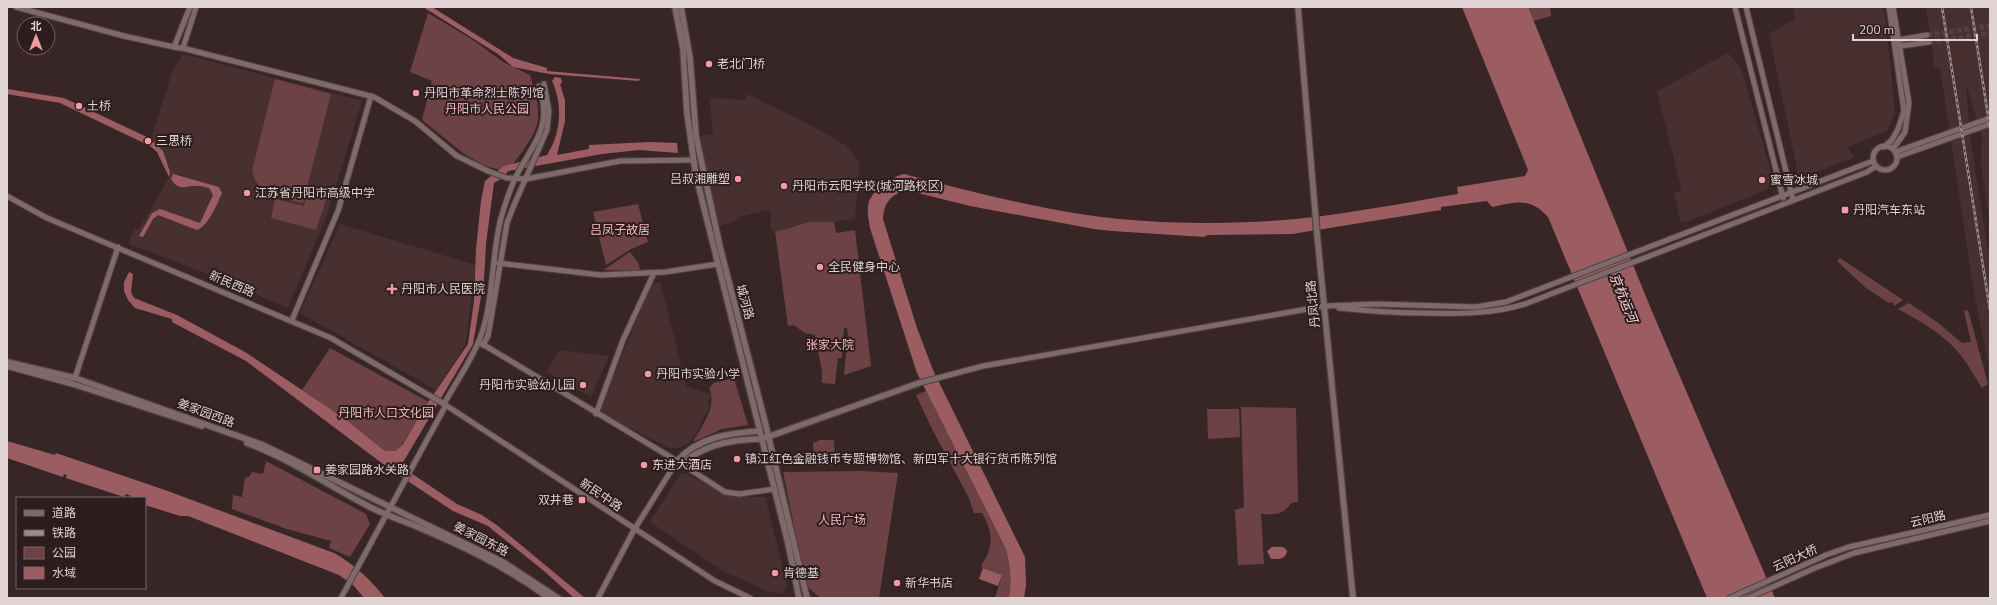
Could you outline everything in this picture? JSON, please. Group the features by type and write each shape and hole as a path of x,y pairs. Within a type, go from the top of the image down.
{"main road":[{"name":"城河路","path":"675,7 683,49 687,113 693,160 788,543 799,598"},
{"name":"城河路","path":"681,7 690,58 696,136 703,171 720,247 768,437 806,598"},
{"name":"丹凤北路","path":"1298,7 1324,306 1353,598"},
{"name":"姜家园西路","path":"7,362 75,378 263,445 389,508"},
{"name":"姜家园西路","path":"7,366 98,392 253,446 386,514"},
{"path":"680,463 702,451 722,443 736,440 762,439 919,383"},
{"path":"680,463 684,453 703,442 726,434 760,431"},
{"name":"姜家园东路","path":"389,508 503,562 558,598"},
{"name":"姜家园东路","path":"386,514 412,524 491,561 528,583 549,598"}],"street":[{"path":"16,7 124,36 183,48 371,96 415,121 457,156 507,178 525,179 558,174 620,161 693,160"},
{"path":"174,47 190,7"},
{"path":"183,48 196,7"},
{"path":"1735,7 1785,203"},
{"path":"1746,7 1793,200"},
{"path":"1876,166 1873,161 1874,152 1884,147 1892,140 1898,129 1904,111 1898,43 1889,7"},
{"path":"1324,306 1374,312 1472,314 1503,311 1525,304 1747,217 1867,172 1876,166 1889,168 1895,165 1895,152 1905,132 1908,112 1893,7"},
{"path":"1898,43 1927,35"},
{"path":"1898,43 1929,42"},
{"path":"341,598 412,467 444,404 481,344 488,336 507,223 545,136 548,119 548,101 541,85 544,102 544,118 539,138 516,178 501,219 481,344"},
{"path":"292,320 338,212 371,96"},
{"path":"1895,152 1990,118"},
{"path":"1884,147 1895,152 1990,124"},
{"path":"919,383 983,366 1324,306 1376,304 1476,307 1506,302 1526,296 1790,192 1873,161"},
{"name":"新民西路","path":"7,196 47,218 292,320 331,338 444,404"},
{"path":"75,378 118,247"},
{"path":"494,262 602,274 654,273 718,264"},
{"path":"596,414 623,340 654,273"},
{"path":"481,344 680,463 725,492 740,494 774,489"},
{"name":"新民中路","path":"444,404 634,530 715,581 750,598"},
{"path":"598,598 634,530 680,463"},
{"name":"云阳路","path":"1871,545 1990,516"},
{"name":"云阳路","path":"1871,545 1990,521"},
{"name":"云阳大桥","path":"1730,598 1826,555 1871,545"},
{"name":"云阳大桥","path":"1748,598 1871,545"}],"shaded area":[{"path":"1793,7 1882,7 1885,14 1895,113 1887,131 1848,147 1854,158 1799,178 1769,34 1795,19"},
{"path":"1926,7 1990,7 1990,224 1981,163 1982,137 1966,83 1970,136 1990,263 1990,371 1974,293 1940,68 1935,69"},
{"path":"1728,53 1742,70 1772,176 1770,185 1766,190 1681,224 1674,193 1682,190 1657,91"},
{"name":"江苏省丹阳市高级中学","path":"183,54 362,101 327,215 288,308 216,277 128,244 134,229 138,230 169,177 163,151 151,140 173,69"},
{"name":"丹阳市云阳学校(城河路校区)","path":"746,94 803,121 845,145 860,162 855,219 826,223 808,222 787,229 771,231 770,211 767,210 739,217 739,219 718,227 700,136 713,134 710,98 745,100"},
{"name":"丹阳市人民医院","path":"340,224 476,265 465,346 436,390 300,313"},
{"name":"丹阳市实验小学","path":"660,282 686,386 712,395 707,404 710,406 696,433 690,442 679,448 669,448 599,412 652,283"},
{"name":"丹阳市实验幼儿园","path":"559,350 609,356 591,397 547,372"},
{"path":"681,473 684,473 732,497 765,497 787,585 783,593 778,594 765,590 723,571 650,522"}],"green space":[{"path":"1528,7 1550,7 1551,16 1533,21"},
{"name":"丹阳市人民公园","path":"428,13 473,40 503,62 530,75 538,107 537,125 526,146 507,172 483,165 463,153 422,120 432,81 410,72"},
{"path":"275,79 331,94 303,203 279,197 265,191 255,180 252,171"},
{"path":"308,188 328,194 316,230 271,218 275,199 304,206"},
{"name":"吕凤子故居","path":"638,204 648,242 631,249 606,265 593,212"},
{"name":"全民健身中心","path":"808,222 834,222 836,233 855,230 871,366 844,375 848,334 847,328 844,328 842,358 838,358 835,384 822,383 822,371 818,351 815,351 815,335 805,333 794,325 788,326 775,231 787,229"},
{"path":"630,252 639,264 640,271 604,270"},
{"path":"1840,258 1903,300 1894,306 1893,302 1889,303 1866,288 1837,261"},
{"path":"1909,303 1937,322 1962,343 1971,342 1964,311 1968,310 1988,384 1982,388 1962,357 1942,336 1898,309"},
{"name":"丹阳市人口文化园","path":"330,348 429,402 399,449 396,451 385,451 341,416 302,390"},
{"path":"734,378 748,425 722,429 693,442 708,415 712,401 709,388 714,383"},
{"path":"926,391 1006,549 1010,573 1009,598 995,598 1002,575 981,567 989,550 991,539 989,528 982,513 974,513 969,498 933,431 916,395"},
{"path":"1241,407 1296,408 1298,502 1291,503 1282,512 1261,514 1264,564 1238,565 1235,510 1244,507"},
{"path":"1207,409 1239,409 1240,437 1208,439"},
{"path":"820,440 834,440 835,465 814,466 813,443"},
{"path":"266,461 366,514 370,524 350,557 329,548 331,541 287,529 232,509 233,495 242,497 245,478 249,477 252,472 263,474"},
{"name":"人民广场","path":"861,471 898,473 879,598 820,598 809,588 804,575 783,472"}],"water":[{"path":"423,7 432,7 513,58 547,68 547,71 640,79 639,81 549,74 513,67 498,54"},
{"name":"京杭运河","path":"1462,7 1528,7 1651,309 1775,598 1707,598 1548,217 1535,206 1516,203 1492,207 1487,201 1441,207 1441,210 1292,234 1208,235 1204,237 1094,229 970,206 906,190 896,194 889,200 886,204 883,219 917,328 933,370 1025,557 1026,585 1024,598 1009,598 1010,573 1006,549 917,373 870,228 868,206 873,195 887,181 904,174 1018,202 1107,218 1190,223 1231,223 1276,221 1354,211 1458,194 1457,187 1525,176 1528,170"},
{"path":"555,77 561,78 562,83 560,84 565,100 565,121 557,155 589,149 589,145 649,142 677,143 678,153 639,150 602,154 508,171 503,178 494,183 486,244 484,279 473,344 402,464 405,469 457,504 482,515 498,526 585,598 574,598 544,571 488,526 453,511 391,470 246,361 172,322 172,319 135,308 128,300 124,291 124,282 129,272 133,274 131,292 134,298 177,315 245,352 341,416 385,451 396,451 403,444 425,407 468,344 474,301 476,249 481,201 485,181 504,166 547,155 552,147 558,128 559,119 558,99 552,81"},
{"path":"7,89 64,98 149,138 163,151 170,172 169,177 157,152 150,146 60,103 7,94"},
{"path":"173,174 219,187 222,193 212,214 205,224 197,230 158,215 153,219 143,237 139,236 152,213 160,209 200,223 213,195 209,188 197,186 183,187 176,185 171,179"},
{"path":"7,441 55,455 56,453 165,490 334,553 349,562 362,573 385,598 364,598 354,586 339,575 188,516 180,516 146,505 146,497 130,497 126,494 124,497 66,478 67,475 64,474 63,477 7,458"},
{"path":"1272,547 1281,547 1286,549 1287,551 1285,556 1271,559 1267,551"},
{"path":"983,568 1002,575 998,586 979,579"}],"tunnel":[{"path":"1927,35 1990,26"},
{"path":"1929,42 1990,33"}],"railway":[{"path":"1942,7 1990,310"},
{"path":"1971,7 1990,128"}],"place":[{"name":"老北门桥","path":"709,64"},
{"name":"丹阳市革命烈士陈列馆","path":"416,93"},
{"name":"土桥","path":"79,106"},
{"name":"三思桥","path":"148,141"},
{"name":"吕叔湘雕塑","path":"738,179"},
{"name":"蜜雪冰城","path":"1762,180"},
{"name":"丹阳市云阳学校(城河路校区)","path":"784,186"},
{"name":"江苏省丹阳市高级中学","path":"247,193"},
{"name":"丹阳汽车东站","path":"1845,210"},
{"name":"全民健身中心","path":"820,267"},
{"name":"丹阳市人民医院","path":"392,289"},
{"name":"丹阳市实验小学","path":"648,374"},
{"name":"丹阳市实验幼儿园","path":"583,385"},
{"name":"镇江红色金融钱币专题博物馆、新四军十大银行货币陈列馆","path":"737,459"},
{"name":"东进大酒店","path":"644,465"},
{"name":"姜家园路水关路","path":"317,470"},
{"name":"双井巷","path":"582,500"},
{"name":"肯德基","path":"775,573"},
{"name":"新华书店","path":"897,583"}],"park label":[{"name":"张家大院","path":"830,345"}]}
